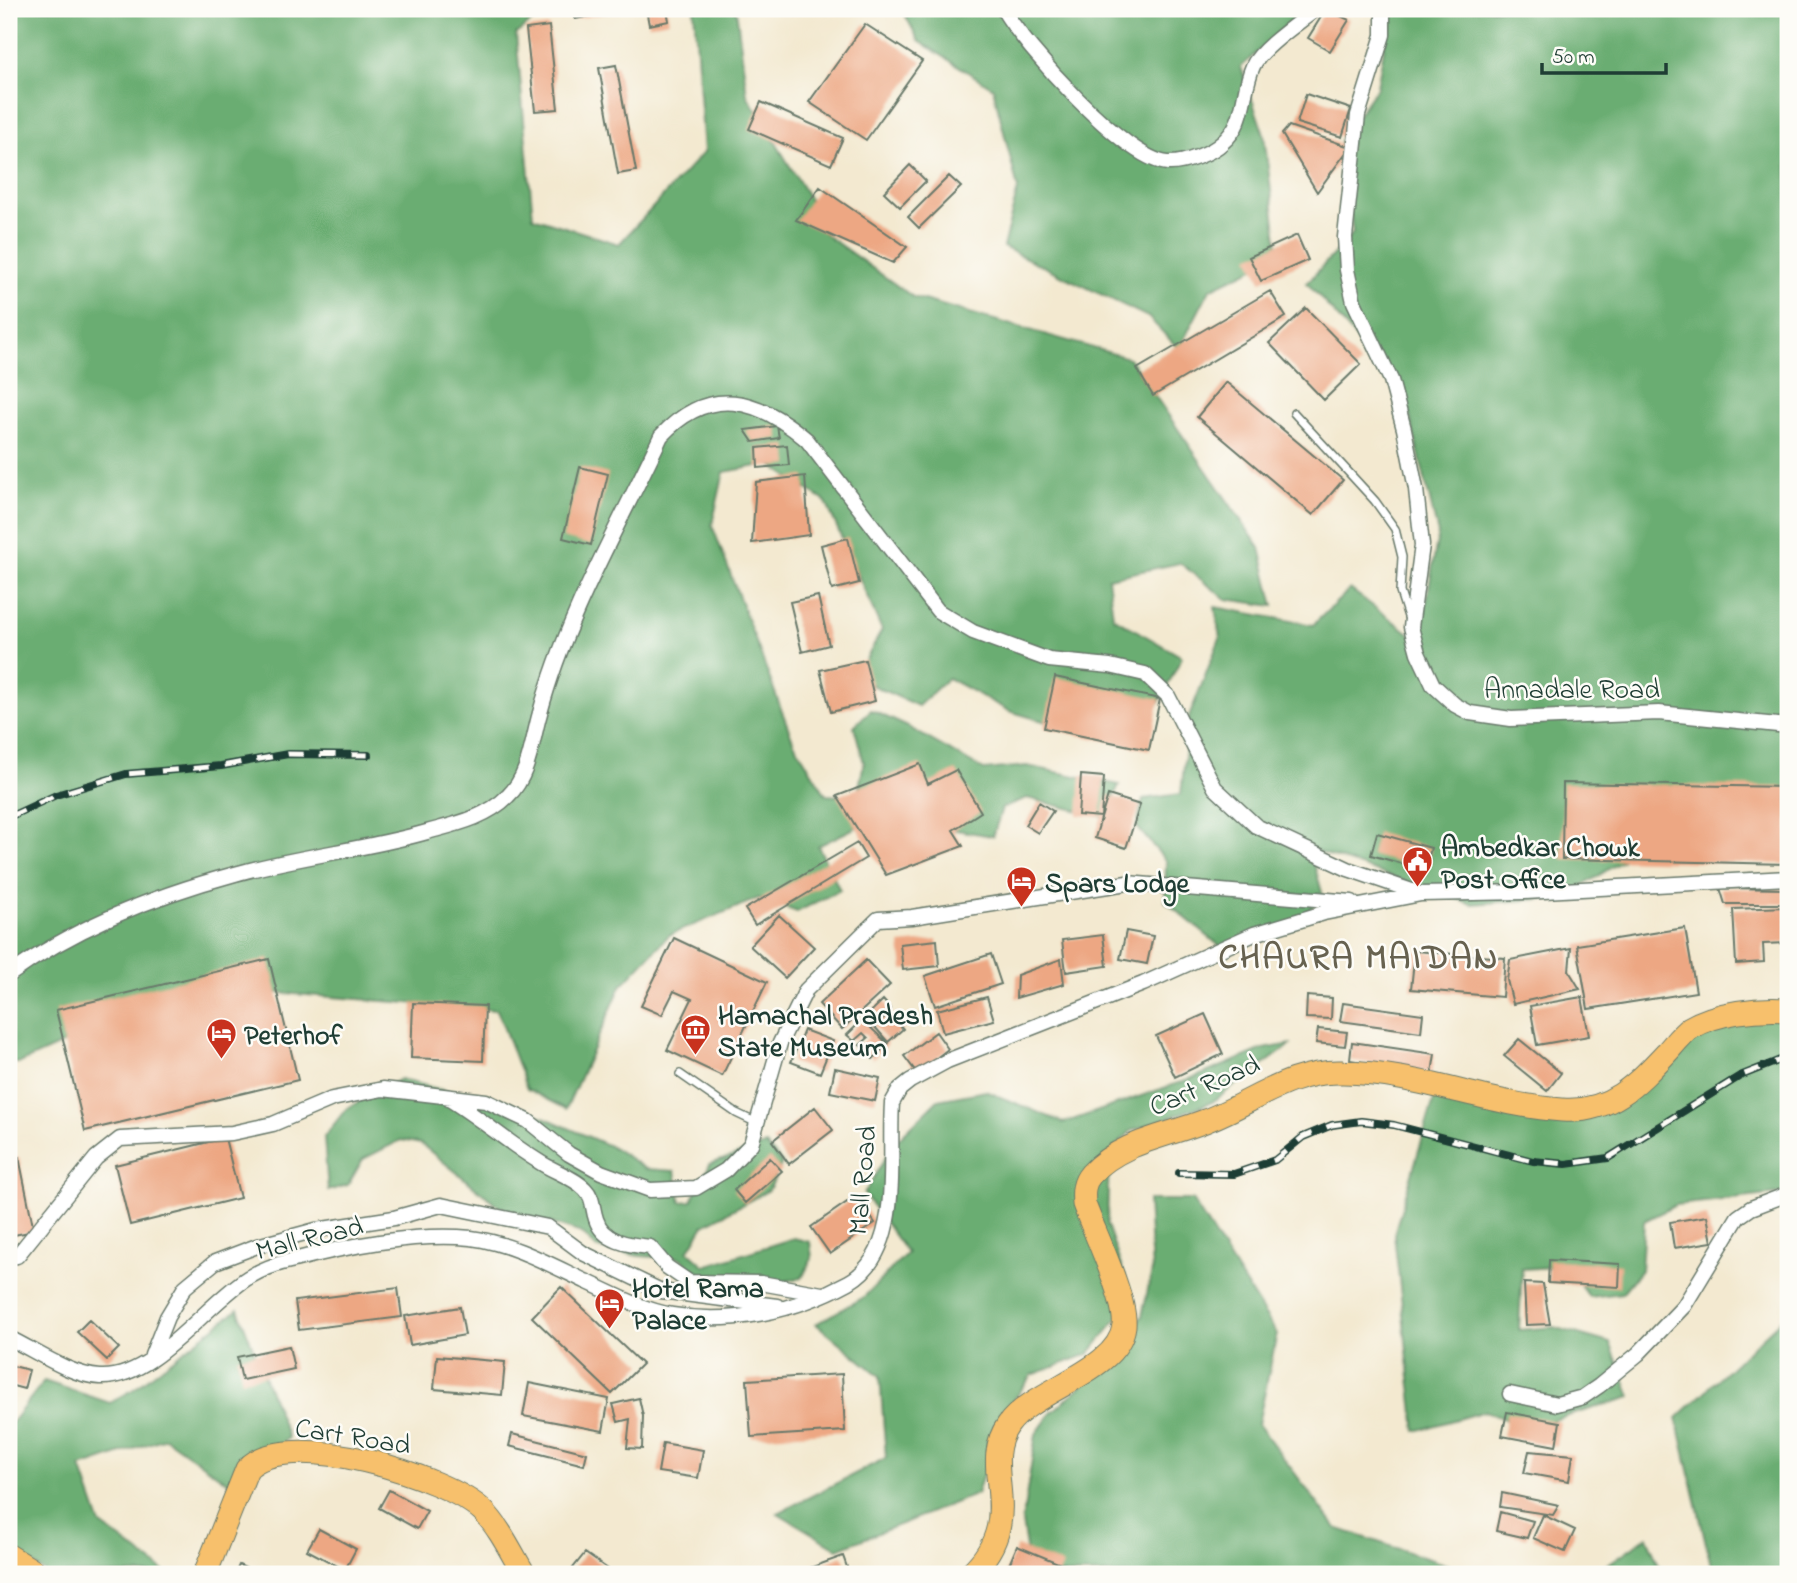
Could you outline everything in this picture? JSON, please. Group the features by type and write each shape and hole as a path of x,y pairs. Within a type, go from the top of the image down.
{"main road":[{"name":"Cart Road","path":"970,1574 990,1551 999,1528 999,1448 1009,1424 1032,1403 1096,1364 1116,1343 1124,1327 1119,1297 1084,1204 1083,1191 1087,1180 1102,1165 1143,1142 1207,1121 1285,1082 1324,1072 1365,1073 1561,1110 1598,1108 1628,1091 1687,1030 1700,1023 1737,1013 1788,1010"},
{"name":"Cart Road","path":"205,1574 247,1469 258,1458 289,1451 401,1469 445,1486 483,1511 524,1574"},
{"path":"9,1556 38,1574"}],"street":[{"path":"1003,9 1032,51 1076,97 1146,155 1168,163 1186,160 1221,145 1238,125 1253,64 1316,9"},
{"name":"Annadale Road","path":"1383,9 1383,35 1358,115 1345,237 1347,270 1354,302 1396,396 1416,489 1422,545 1411,627 1418,653 1433,685 1455,705 1470,713 1511,719 1690,714 1788,726"},
{"path":"9,975 79,932 145,905 236,874 371,847 458,824 484,815 510,795 525,771 550,678 661,436 675,420 695,409 736,401 757,406 785,421 807,440 926,598 955,623 1049,660 1110,666 1146,674 1168,696 1215,788 1256,826 1348,869 1421,894"},
{"name":"Mall Road","path":"9,1338 58,1362 100,1377 132,1370 150,1360 218,1300 265,1269 290,1261 394,1241 462,1238 499,1245 544,1261 651,1309 672,1315 708,1318 746,1316 788,1308 858,1276 881,1249 889,1191 892,1103 900,1089 910,1081 947,1061 1143,984 1266,929 1365,903 1421,894 1525,892 1788,878"},
{"path":"9,1257 17,1256 96,1158 120,1139 232,1133 273,1124 332,1099 383,1089 486,1101 527,1121 569,1154 601,1172 650,1190 696,1188 726,1170 751,1144 780,1043 806,990 878,919 912,917 1128,883 1365,903"},
{"path":"442,1094 481,1118 537,1161 584,1188 592,1200 596,1220 604,1234 628,1245 650,1247 667,1267 689,1282 761,1283 822,1294"},
{"path":"1510,1394 1557,1404 1571,1402 1591,1392 1638,1354 1684,1306 1738,1217 1751,1208 1788,1194"},
{"path":"150,1360 167,1317 185,1287 215,1262 257,1246 316,1230 394,1218 442,1205 548,1227 583,1253 661,1291 788,1308"}],"lane":[{"path":"1294,413 1375,501 1395,529 1402,557 1400,592 1411,627"},
{"path":"680,1074 736,1113 757,1123"}],"green space":[{"path":"9,9 549,9 516,34 533,217 619,244 704,152 694,9 736,9 747,95 809,198 826,235 913,297 1129,358 1260,548 1274,606 1226,599 1180,563 1108,578 1113,617 1182,657 1149,722 1077,731 1009,711 948,678 918,706 856,678 882,630 826,502 769,464 724,472 712,525 794,743 826,795 857,797 864,763 854,726 871,710 908,727 984,770 1027,766 1119,785 1104,817 1027,798 1002,808 993,836 950,829 889,811 818,846 840,890 797,912 759,898 669,935 621,986 566,1109 527,1089 497,1010 243,990 67,1042 20,1063 9,1063"},
{"path":"902,9 1305,9 1241,67 1264,135 1279,256 1210,289 1179,349 1148,317 1003,247 1018,189 993,88 919,41"},
{"path":"1391,9 1788,9 1788,818 1751,814 1645,846 1565,897 1472,904 1310,849 1323,896 1294,925 1227,952 1165,901 1166,861 1137,827 1143,799 1181,794 1189,717 1220,638 1215,607 1313,625 1350,589 1420,641 1438,534 1404,392 1307,283 1353,233 1340,140 1377,87"},
{"path":"1753,1017 1788,1019 1788,1193 1676,1205 1644,1221 1641,1270 1622,1293 1589,1297 1568,1266 1522,1269 1519,1330 1554,1327 1610,1343 1631,1397 1526,1428 1485,1411 1416,1431 1394,1234 1435,1096 1572,1120 1620,1109 1701,1034"},
{"path":"1292,1044 1212,1102 1131,1131 1109,1153 1107,1225 1125,1277 1120,1315 1089,1354 1032,1375 1000,1419 977,1494 838,1549 778,1513 886,1458 880,1376 816,1324 865,1296 907,1253 864,1194 894,1143 938,1100 986,1091 1064,1123 1201,1075 1263,1049"},
{"path":"400,1079 541,1116 614,1148 646,1169 675,1171 681,1202 691,1201 710,1164 766,1145 782,1163 769,1190 704,1225 688,1251 705,1266 794,1238 810,1242 812,1258 802,1278 724,1292 680,1258 639,1256 596,1248 582,1233 500,1207 421,1144 401,1140 363,1159 348,1185 328,1191 324,1137 346,1109"},
{"path":"1148,1200 1192,1200 1277,1334 1258,1424 1336,1528 1474,1574 1030,1574 1022,1522 1036,1434 1052,1412 1111,1360 1142,1316 1152,1271"},
{"path":"238,1309 288,1438 262,1459 243,1493 165,1438 81,1467 101,1525 168,1574 47,1574 9,1547 9,1426 44,1381 110,1403 134,1389"},
{"path":"1788,1313 1788,1574 1713,1574 1677,1418"},
{"path":"1647,1537 1663,1574 1594,1574"}],"building":[{"path":"573,9 623,9 623,10 575,19"},
{"path":"646,9 667,9 669,21 649,25"},
{"path":"1326,9 1349,20 1330,51 1308,38"},
{"path":"865,24 922,61 866,140 809,102"},
{"path":"549,26 558,109 535,111 526,29"},
{"path":"616,65 636,171 618,174 599,68"},
{"path":"1306,94 1351,109 1342,137 1297,123"},
{"path":"761,102 843,138 831,165 749,129"},
{"path":"1289,126 1350,147 1317,192 1282,134"},
{"path":"910,165 926,181 900,207 884,192"},
{"path":"949,176 961,187 919,228 908,217"},
{"path":"820,187 907,247 893,263 796,220"},
{"path":"1297,235 1308,260 1261,281 1249,257"},
{"path":"1270,291 1286,317 1153,396 1137,369"},
{"path":"1306,308 1361,364 1324,400 1269,343"},
{"path":"1226,382 1343,480 1313,515 1197,417"},
{"path":"777,426 779,438 753,442 745,430"},
{"path":"787,445 789,465 758,468 757,448"},
{"path":"580,467 608,474 591,545 563,538"},
{"path":"805,476 809,535 752,543 756,482"},
{"path":"848,538 859,583 832,590 821,545"},
{"path":"818,596 829,645 802,652 790,602"},
{"path":"865,660 875,701 831,712 820,670"},
{"path":"1055,677 1160,699 1149,750 1044,728"},
{"path":"920,764 928,784 956,770 981,812 953,830 963,846 886,875 837,796"},
{"path":"1081,775 1104,777 1101,817 1078,815"},
{"path":"1563,783 1788,787 1788,864 1562,859"},
{"path":"1108,795 1140,805 1126,848 1095,838"},
{"path":"1039,802 1053,811 1038,833 1025,825"},
{"path":"1377,833 1431,848 1425,870 1371,855"},
{"path":"857,843 866,858 755,925 745,909"},
{"path":"1720,888 1788,889 1788,904 1725,904"},
{"path":"1787,907 1788,943 1763,944 1764,962 1736,964 1733,909"},
{"path":"779,915 814,947 785,978 750,946"},
{"path":"1685,928 1696,992 1588,1009 1577,945"},
{"path":"1126,931 1153,936 1147,964 1120,959"},
{"path":"1103,935 1107,966 1066,972 1062,940"},
{"path":"674,938 767,982 722,1076 667,1050 692,999 674,991 662,1015 641,1006"},
{"path":"937,940 939,966 903,970 900,944"},
{"path":"1571,948 1569,971 1580,989 1513,1004 1507,980 1510,960"},
{"path":"1415,951 1505,958 1502,997 1411,989"},
{"path":"991,954 1001,984 935,1006 925,976"},
{"path":"269,959 298,1080 85,1131 56,1010"},
{"path":"1061,959 1064,984 1016,998 1017,975"},
{"path":"866,960 890,985 842,1029 819,1004"},
{"path":"1307,996 1332,998 1331,1019 1306,1018"},
{"path":"987,997 994,1020 943,1033 937,1010"},
{"path":"1582,997 1589,1036 1537,1045 1530,1006"},
{"path":"883,1000 891,1009 871,1028 888,1044 873,1059 860,1045 868,1038 863,1033 854,1041 847,1035"},
{"path":"413,1003 485,1006 483,1061 411,1058"},
{"path":"1343,1003 1423,1014 1421,1032 1340,1021"},
{"path":"890,1013 903,1029 888,1042 874,1026"},
{"path":"1205,1014 1223,1054 1175,1077 1156,1036"},
{"path":"1318,1029 1347,1032 1345,1046 1316,1043"},
{"path":"804,1030 833,1041 820,1073 791,1062"},
{"path":"936,1032 948,1049 917,1073 904,1056"},
{"path":"1519,1039 1561,1073 1547,1091 1504,1056"},
{"path":"1352,1042 1435,1054 1432,1073 1350,1060"},
{"path":"835,1068 880,1078 875,1101 830,1092"},
{"path":"815,1107 833,1130 789,1164 772,1141"},
{"path":"225,1138 240,1198 130,1225 115,1165"},
{"path":"19,1157 34,1231 9,1236 9,1159"},
{"path":"770,1158 782,1171 745,1203 734,1190"},
{"path":"856,1196 875,1223 830,1254 811,1227"},
{"path":"1707,1216 1712,1242 1674,1248 1670,1222"},
{"path":"1549,1260 1620,1264 1619,1287 1548,1283"},
{"path":"1524,1283 1543,1284 1550,1324 1526,1325"},
{"path":"561,1287 642,1364 612,1394 532,1317"},
{"path":"398,1288 402,1317 299,1330 295,1301"},
{"path":"460,1307 465,1335 410,1345 405,1316"},
{"path":"89,1320 119,1348 107,1360 77,1332"},
{"path":"289,1346 294,1369 242,1380 237,1357"},
{"path":"437,1356 505,1362 502,1395 434,1389"},
{"path":"9,1365 29,1370 24,1389 9,1385"},
{"path":"842,1374 845,1431 751,1437 747,1380"},
{"path":"529,1383 609,1399 603,1431 523,1416"},
{"path":"639,1398 643,1416 642,1449 627,1448 630,1419 618,1422 613,1404"},
{"path":"1507,1412 1560,1422 1556,1446 1502,1436"},
{"path":"512,1434 587,1453 584,1465 509,1446"},
{"path":"663,1443 703,1450 698,1478 658,1472"},
{"path":"1529,1451 1573,1455 1569,1481 1524,1473"},
{"path":"389,1490 427,1511 417,1529 379,1508"},
{"path":"1502,1493 1559,1505 1553,1515 1500,1507"},
{"path":"1500,1512 1533,1521 1527,1538 1496,1531"},
{"path":"1543,1515 1575,1530 1565,1552 1533,1538"},
{"path":"319,1529 356,1549 345,1570 307,1550"},
{"path":"1017,1546 1063,1565 1059,1574 1005,1574"},
{"path":"585,1553 615,1574 582,1574 573,1568"},
{"path":"843,1556 848,1570 838,1574 793,1574"},
{"path":"239,1565 258,1574 235,1574"}],"railway":[{"path":"9,817 56,795 126,774 221,766 288,754 368,755"},
{"path":"1179,1173 1234,1174 1275,1160 1303,1137 1332,1125 1361,1121 1394,1125 1533,1161 1566,1164 1608,1158 1740,1076 1788,1057"}],"place":[{"name":"Ambedkar Chowk Post Office","path":"1418,889"},
{"name":"Spars Lodge","path":"1022,909"},
{"name":"Hamachal Pradesh State Museum","path":"695,1057"},
{"name":"Peterhof","path":"221,1061"},
{"name":"Hotel Rama Palace","path":"609,1330"}],"district":[{"name":"CHAURA MAIDAN","path":"1359,956"}]}
